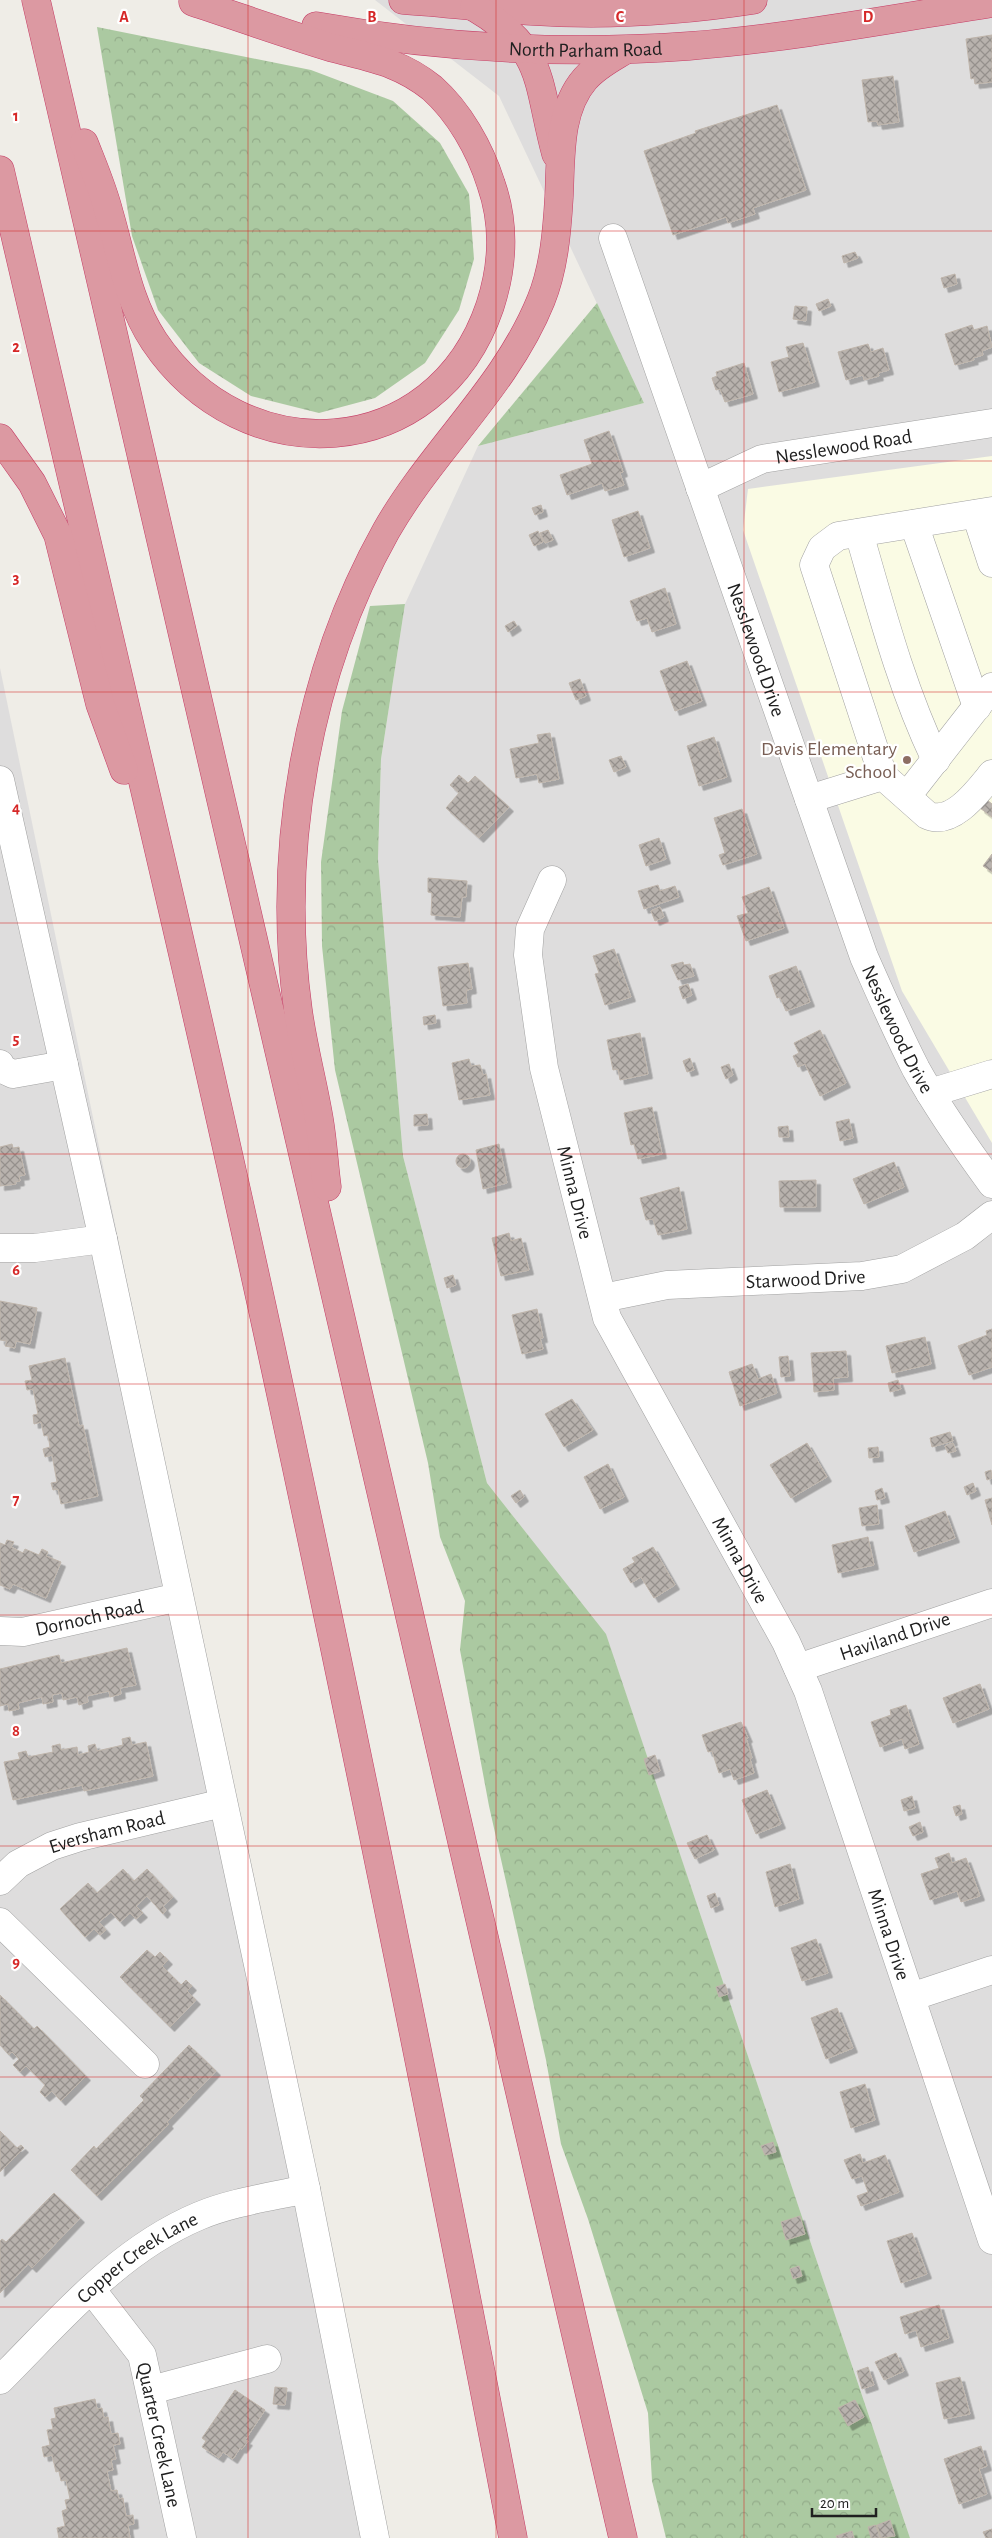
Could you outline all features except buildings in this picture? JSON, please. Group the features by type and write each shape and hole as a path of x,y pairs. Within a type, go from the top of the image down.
{"highway":[{"path":"36,0 623,2538"},
{"name":"North Parham Road","path":"403,0 532,11 581,12 718,6 752,0"},
{"path":"680,0 718,6"},
{"path":"43,31 109,211 132,298 143,323 171,362 215,402 244,419 287,432 334,434 368,427 392,418 418,403 441,385 463,360 485,320 498,276 501,252 496,197 485,165 450,108 432,89 396,65 375,57 334,48 187,1"},
{"name":"North Parham Road","path":"187,1 403,40 526,49 625,50 755,39 992,4"},
{"path":"469,5 505,28 526,49 538,74 560,168"},
{"path":"342,1318 319,1119 298,1009 292,933 296,835 303,778 315,713 328,662 346,613 363,573 387,529 406,498 510,359 528,331 543,295 551,265 566,115 577,90 596,68 625,50"},
{"path":"0,170 279,1384 350,1718 450,2207 512,2538"},
{"path":"0,438 32,482 58,535 100,704 165,882"}],"street":[{"name":"Nesslewood Drive","path":"613,238 864,957 897,1033 930,1093 992,1184"},
{"name":"Nesslewood Road","path":"700,488 762,459 992,423"},
{"path":"992,563 984,513 838,536 822,548 814,565 883,776 908,796 927,815 935,819 948,817 981,788 992,774"},
{"path":"908,796 984,697 914,524"},
{"path":"859,532 889,638 922,730 936,760"},
{"path":"809,800 883,776"},
{"path":"0,780 103,1239 180,1597 306,2189 375,2538"},
{"name":"Minna Drive","path":"552,880 530,929 528,955 544,1068 607,1318 786,1642 798,1668 826,1738 992,2240"},
{"path":"0,1064 2,1069 13,1074 64,1066"},
{"path":"930,1093 992,1074"},
{"name":"Starwood Drive","path":"603,1298 667,1285 862,1276 902,1269 965,1236 992,1215"},
{"path":"0,1248 35,1248 103,1239"},
{"name":"Dornoch Road","path":"0,1631 23,1632 180,1597"},
{"name":"Haviland Drive","path":"798,1668 992,1603"},
{"name":"Eversham Road","path":"0,1881 18,1864 52,1846 80,1837 223,1803"},
{"path":"0,1922 145,2064"},
{"path":"911,1997 992,1970"},
{"name":"Copper Creek Lane","path":"0,2380 91,2289 144,2244 200,2215 306,2189"},
{"name":"Quarter Creek Lane","path":"91,2289 142,2356 182,2538"},
{"path":"151,2390 267,2359"}],"shaded area":[{"path":"375,0 992,0 992,2538 910,2538 606,1635 487,1483 403,1156 378,859 381,759 405,604 478,446 644,403 499,96"},
{"name":"Davis Elementary School","path":"992,456 992,1143 902,991 743,530 748,489"},
{"path":"0,668 387,2538 0,2538"}],"green space":[{"path":"97,27 311,70 393,101 440,143 469,194 474,259 459,310 425,363 375,398 319,413 251,396 199,363 158,310 132,236"},
{"path":"597,303 644,403 478,446"},
{"path":"405,604 381,759 378,859 403,1156 487,1483 606,1634 910,2538 666,2538 652,2481 648,2413 588,2219 561,2144 546,2060 489,1806 460,1650 465,1601 440,1537 428,1463 335,1070 322,946 321,862 342,711 370,606"}],"place":[{"name":"Davis Elementary School","path":"907,760"}]}
